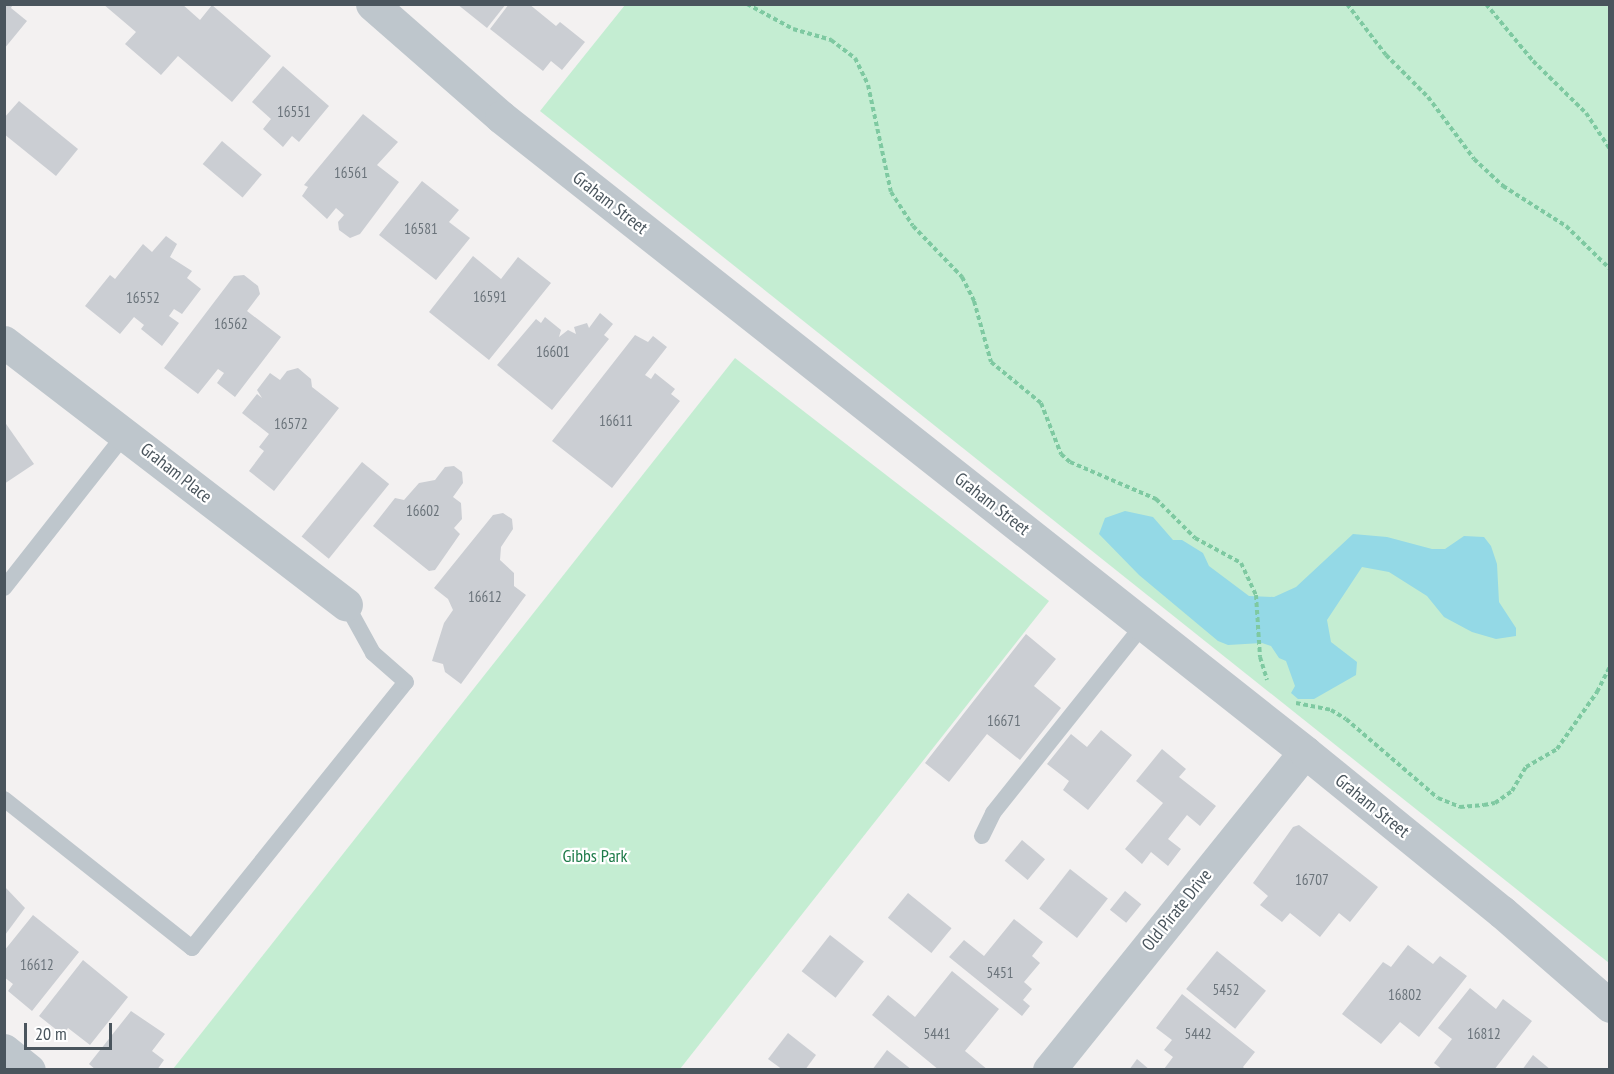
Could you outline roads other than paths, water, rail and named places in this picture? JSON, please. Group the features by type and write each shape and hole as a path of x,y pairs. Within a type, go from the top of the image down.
{"street":[{"name":"Graham Street","path":"372,4 501,117 1305,752 1502,912 1610,1006"},
{"name":"Graham Place","path":"4,342 346,604"},
{"name":"Old Pirate Drive","path":"1050,1070 1305,752"},
{"path":"4,1050 29,1070"}],"lane":[{"path":"4,588 125,434"},
{"path":"4,799 192,948 406,682 373,653 346,604"},
{"path":"982,836 993,813 1144,624"}],"water":[{"path":"1125,511 1153,517 1173,540 1182,540 1203,553 1209,566 1249,596 1274,597 1296,587 1353,534 1387,537 1432,549 1445,549 1464,536 1484,537 1491,546 1497,564 1499,602 1516,628 1516,636 1496,639 1472,632 1444,617 1427,596 1389,572 1362,567 1327,620 1331,642 1357,662 1356,675 1314,699 1298,699 1291,693 1295,686 1286,661 1279,658 1271,646 1262,643 1228,645 1218,641 1139,575 1099,534 1105,518"}],"park label":[{"name":"Gibbs Park","path":"595,856"}]}
